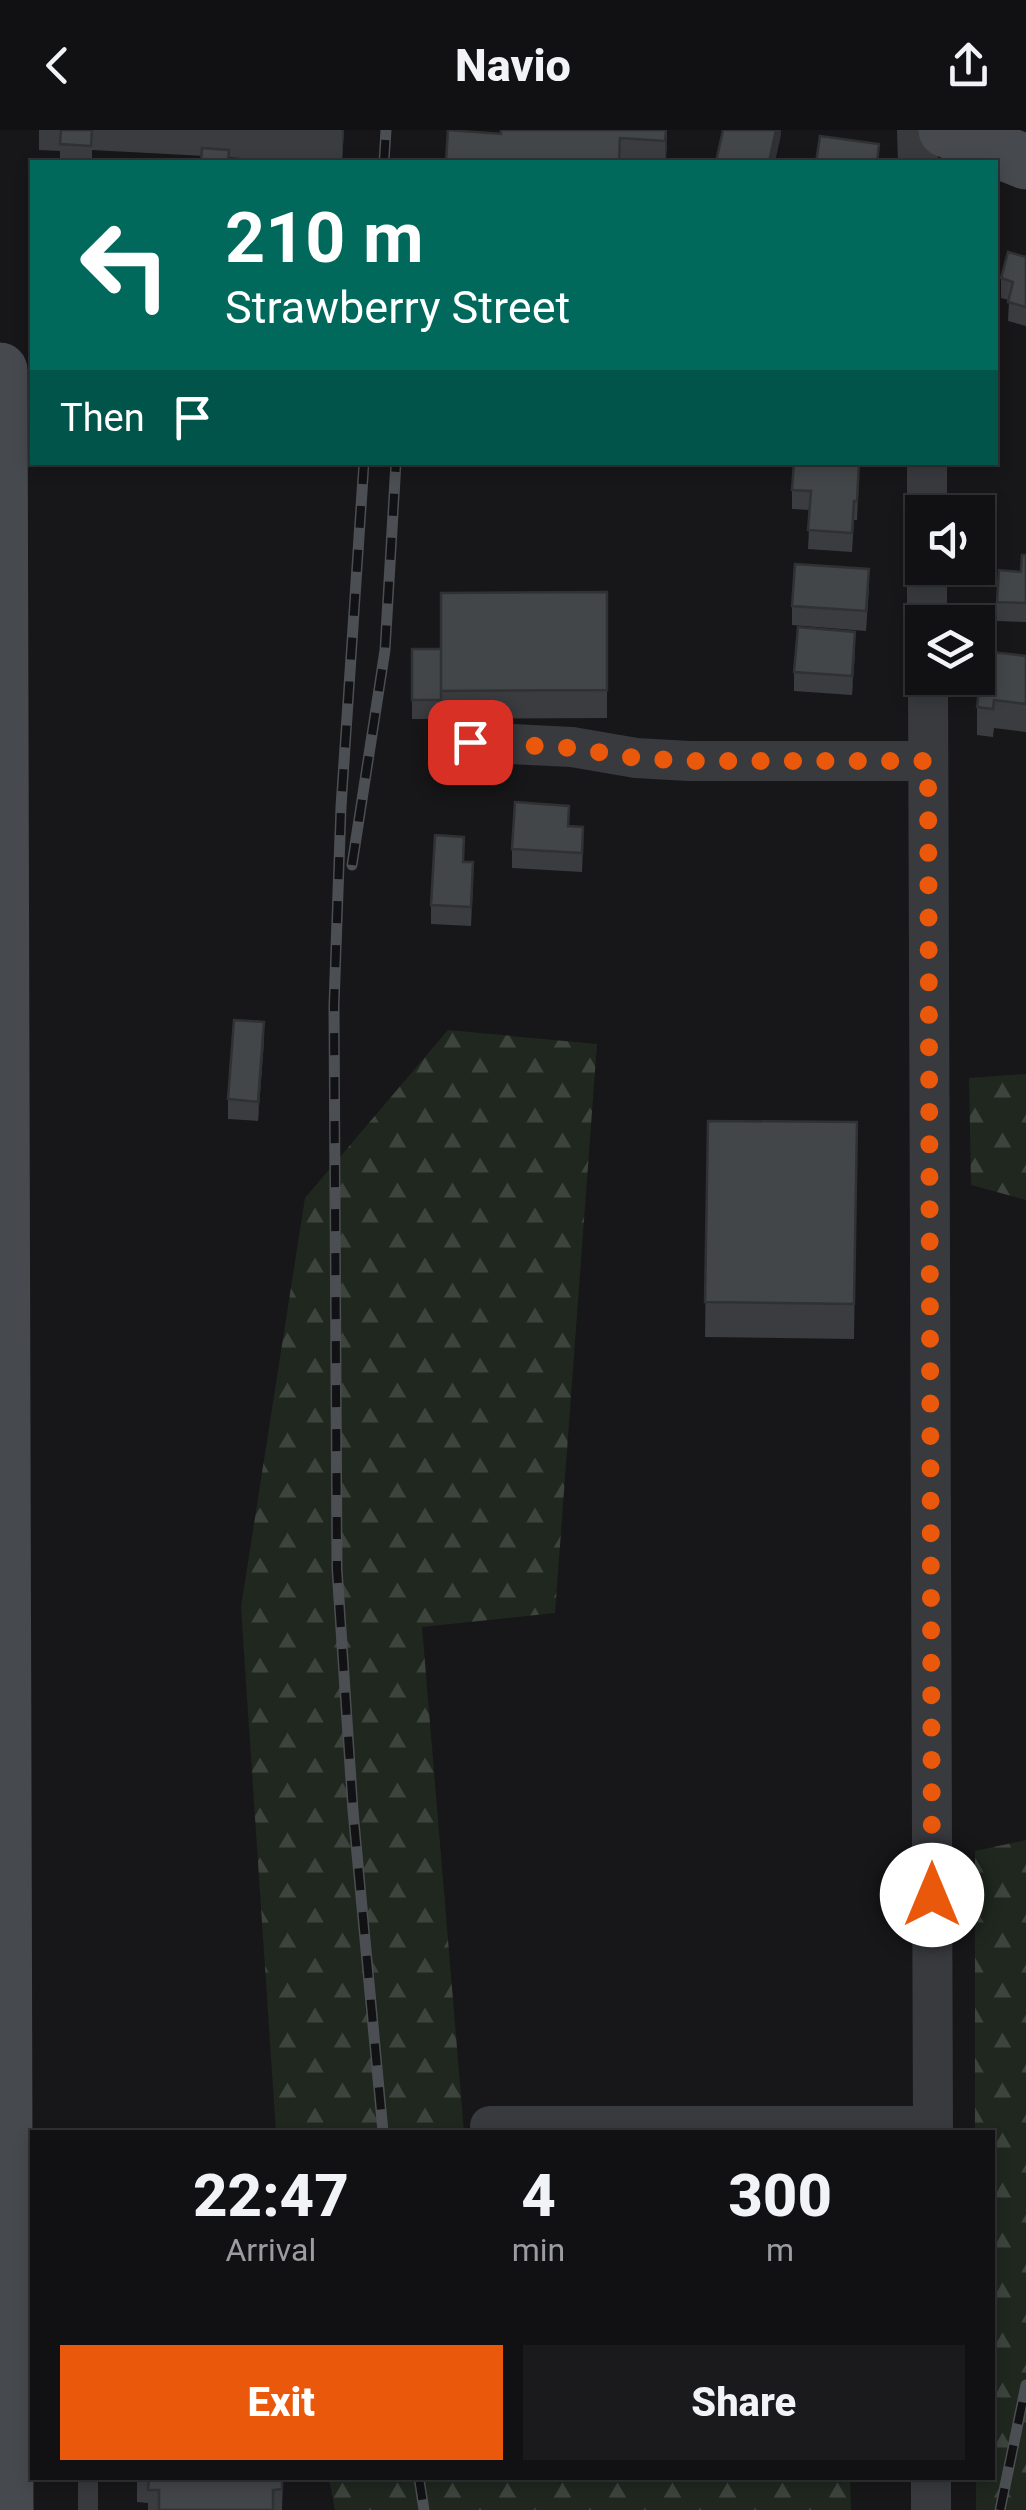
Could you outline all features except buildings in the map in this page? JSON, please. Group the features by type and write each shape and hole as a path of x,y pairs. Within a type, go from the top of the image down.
{"street":[{"path":"917,130 918,160"},
{"path":"5,371 0,914 19,2378 6,2510"},
{"path":"927,465 928,495"},
{"path":"490,2126 933,2129 928,695"},
{"path":"470,742 690,761 928,761"},
{"path":"931,2480 931,2510"}],"lane":[{"path":"88,2480 88,2510"}],"green space":[{"path":"448,1030 597,1044 555,1613 422,1627 464,2130 276,2130 241,1607 305,1198"},
{"path":"1026,1074 1026,1200 971,1185 969,1078"},
{"path":"1026,1840 1026,2510 976,2510 976,2480 995,2480 995,2130 975,2130 975,1851"},
{"path":"329,2480 850,2480 851,2510 335,2510"}],"railway":[{"path":"384,160 386,130"},
{"path":"364,465 341,807 334,1005 337,1569 353,1811 383,2130"},
{"path":"352,865 385,650 396,465"},
{"path":"1000,2510 1026,2385"},
{"path":"419,2480 424,2510"}],"route":[{"path":"470,742 690,761 928,761 932,1895"}]}
